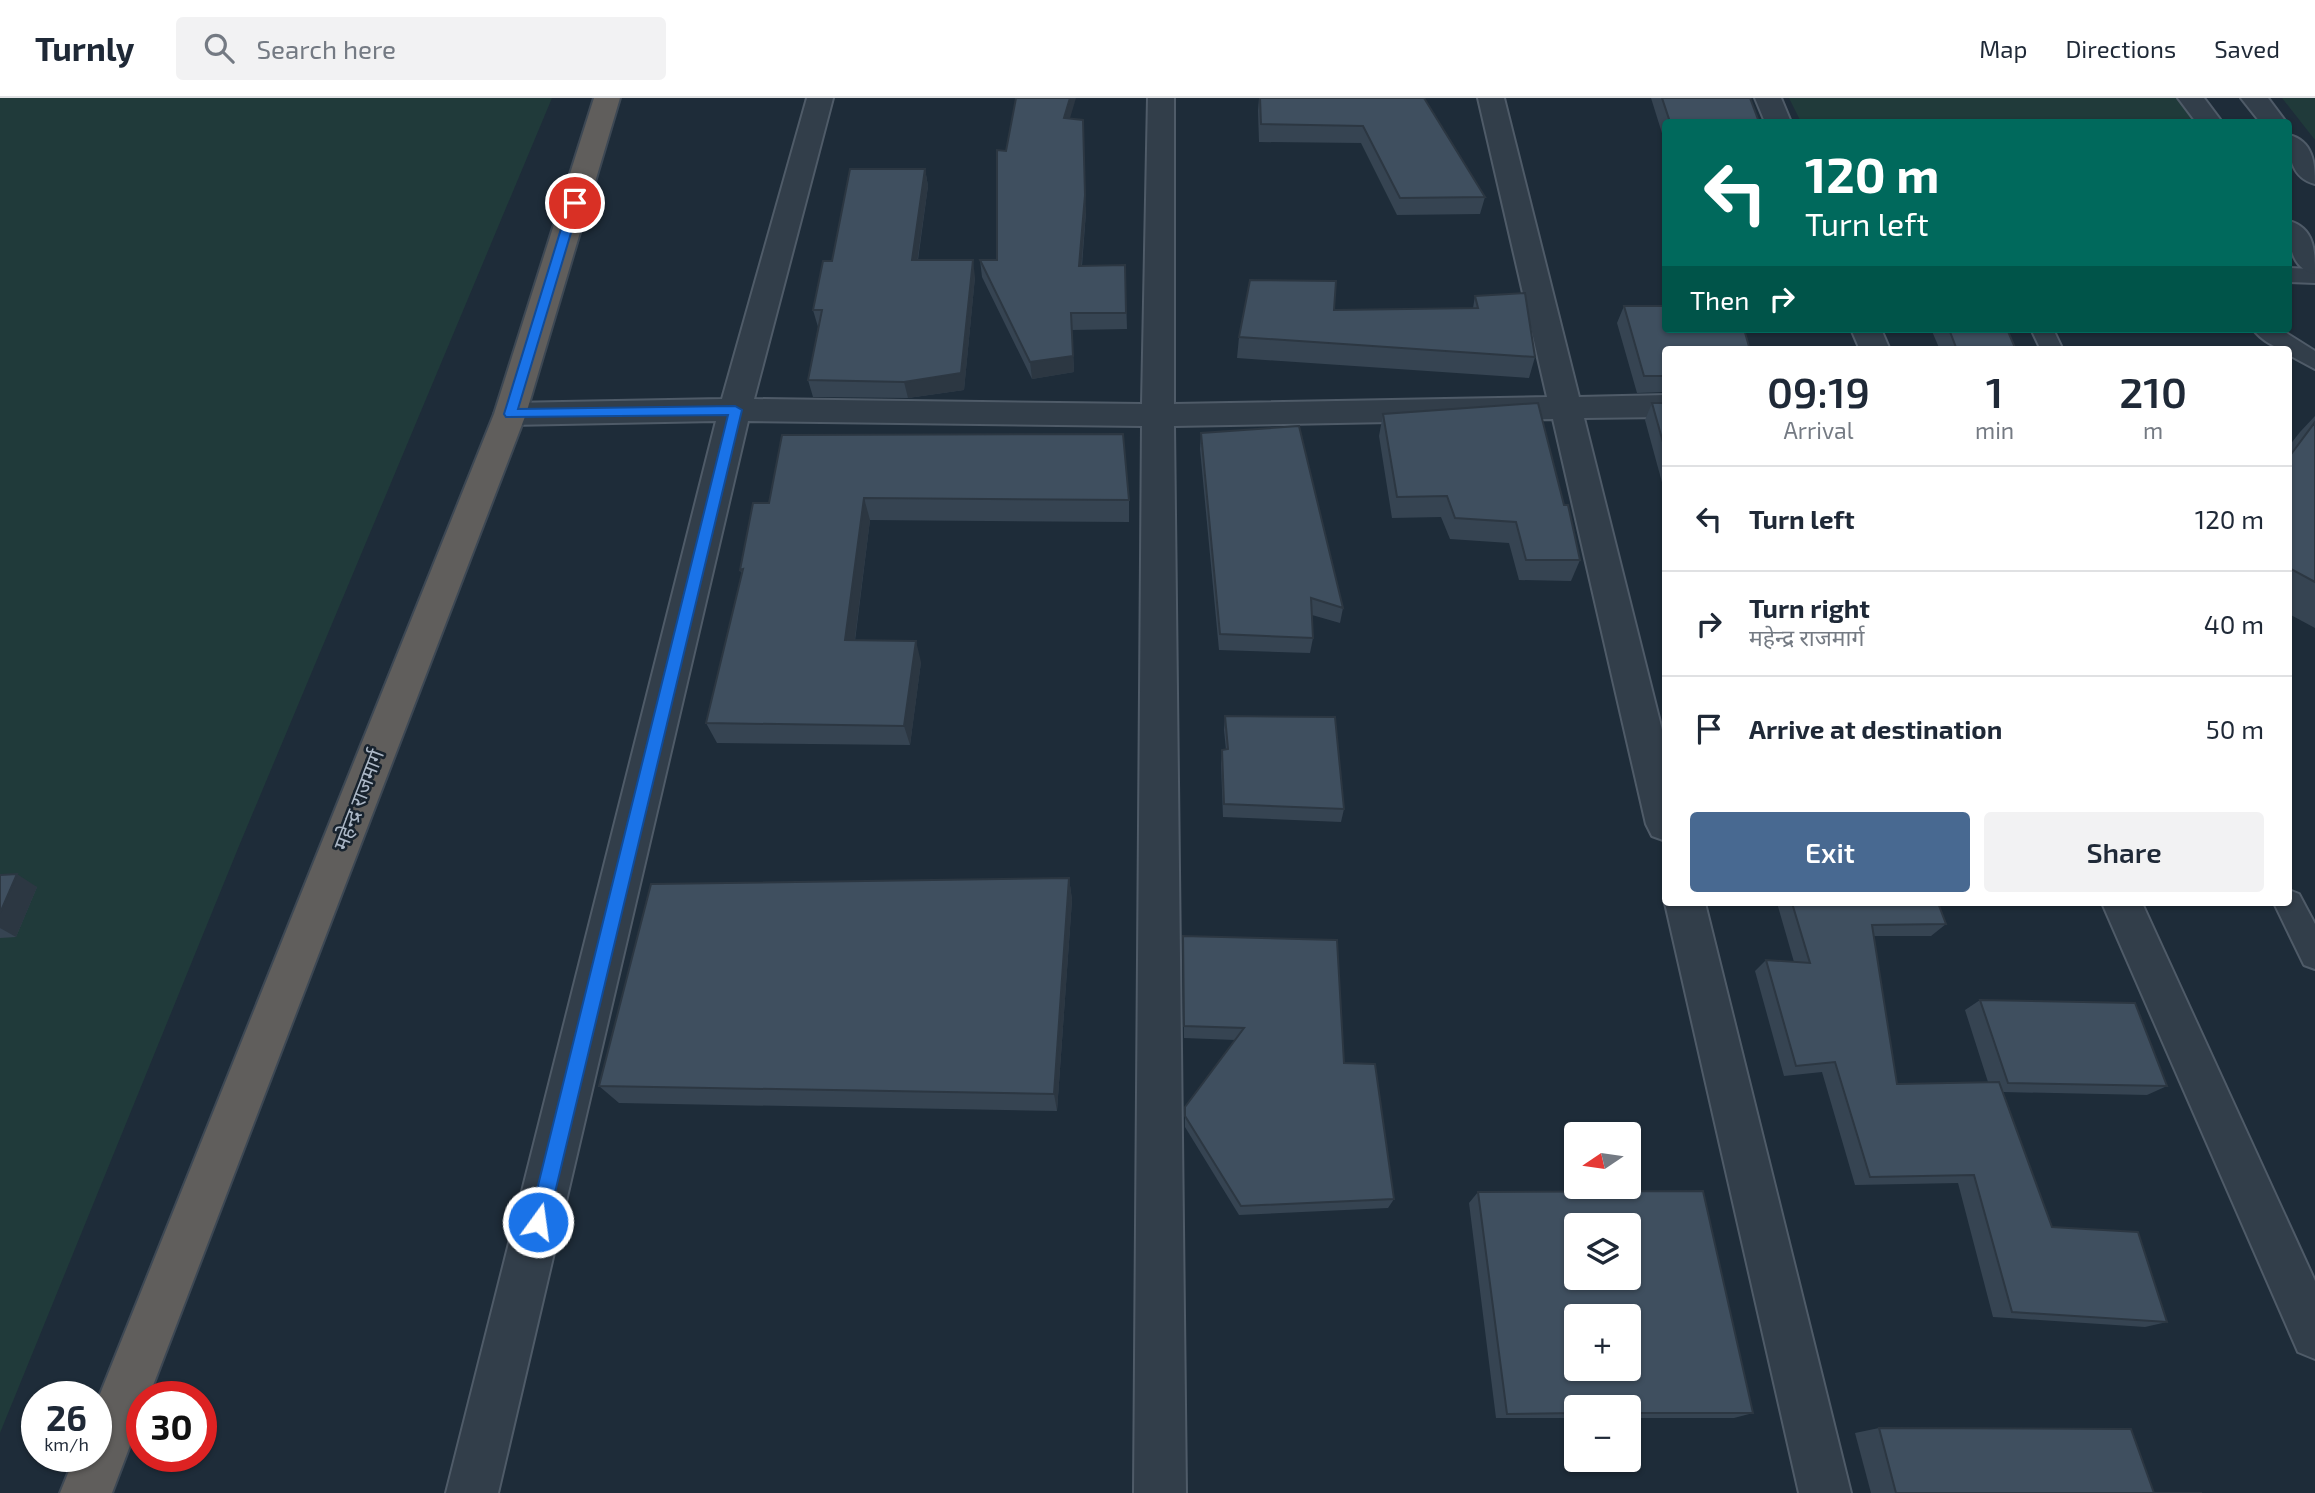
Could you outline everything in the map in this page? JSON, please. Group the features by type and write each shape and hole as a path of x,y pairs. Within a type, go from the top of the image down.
{"highway":[{"name":"महेन्द्र राजमार्ग","path":"86,1493 510,414 607,98"}],"street":[{"path":"472,1493 735,410 820,98"},
{"path":"1160,1493 1157,415 1161,98"},
{"path":"1491,98 1662,807"},
{"path":"1768,98 1777,119"},
{"path":"2191,98 2207,119"},
{"path":"2254,98 2271,119"},
{"path":"2292,147 2315,176"},
{"path":"2292,234 2315,265"},
{"path":"510,414 735,410 1157,415 1662,406"},
{"path":"1686,906 1825,1493"},
{"path":"2123,906 2315,1335"}],"lane":[{"path":"2292,275 2315,276"},
{"path":"2270,333 2291,346"},
{"path":"2292,347 2315,361"},
{"path":"2290,906 2315,955"}],"green space":[{"path":"0,98 552,98 239,846 0,1433"},
{"path":"1789,98 2177,98 2194,119 1800,119"},
{"path":"2282,98 2315,98 2315,140"}],"building":[{"path":"1016,98 1070,98 1064,118 1083,120 1085,195 1079,266 1125,265 1126,313 1071,313 1073,356 1030,362 980,260 997,260 997,150 1006,151"},
{"path":"1260,98 1424,98 1485,197 1400,198 1363,126 1261,124"},
{"path":"1662,98 1750,98 1758,119 1669,119"},
{"path":"850,169 925,169 912,260 973,260 961,373 904,382 808,380 822,310 813,310 823,261 832,261"},
{"path":"1250,280 1336,281 1334,310 1478,308 1475,296 1525,293 1535,357 1239,337"},
{"path":"1624,306 1662,306 1662,333 1745,333 1749,346 1662,346 1662,376 1644,376"},
{"path":"1951,333 2009,333 2014,346 1955,346"},
{"path":"1538,403 1564,505 1568,505 1580,560 1526,560 1516,522 1455,518 1447,496 1397,497 1383,414"},
{"path":"1652,403 1662,403 1662,439"},
{"path":"2315,422 2315,582 2292,570 2292,453"},
{"path":"1299,426 1343,608 1311,598 1313,638 1220,634 1201,433"},
{"path":"1123,434 1129,500 864,498 845,640 916,641 904,726 706,723 743,569 740,570 753,503 769,503 782,435"},
{"path":"1225,716 1335,717 1344,809 1224,804 1222,750 1228,749"},
{"path":"17,874 0,913 0,875"},
{"path":"1069,878 1054,1094 599,1086 651,884"},
{"path":"1793,906 1939,906 1946,924 1872,925 1897,1084 1999,1082 2052,1227 2138,1232 2167,1322 2012,1312 1974,1175 1870,1177 1835,1062 1796,1066 1766,960 1810,963"},
{"path":"1183,936 1337,940 1344,1063 1375,1064 1394,1199 1241,1206 1185,1116 1185,1107 1244,1028 1184,1026"},
{"path":"1980,1000 2135,1003 2167,1086 2008,1083"},
{"path":"1642,1191 1703,1191 1753,1413 1641,1413 1641,1395 1564,1395 1564,1413 1507,1414 1478,1192 1564,1192 1564,1199 1642,1199"},
{"path":"1879,1428 2131,1429 2154,1493 1896,1493"}],"route":[{"path":"538,1222 735,410 510,414 575,203"}]}
